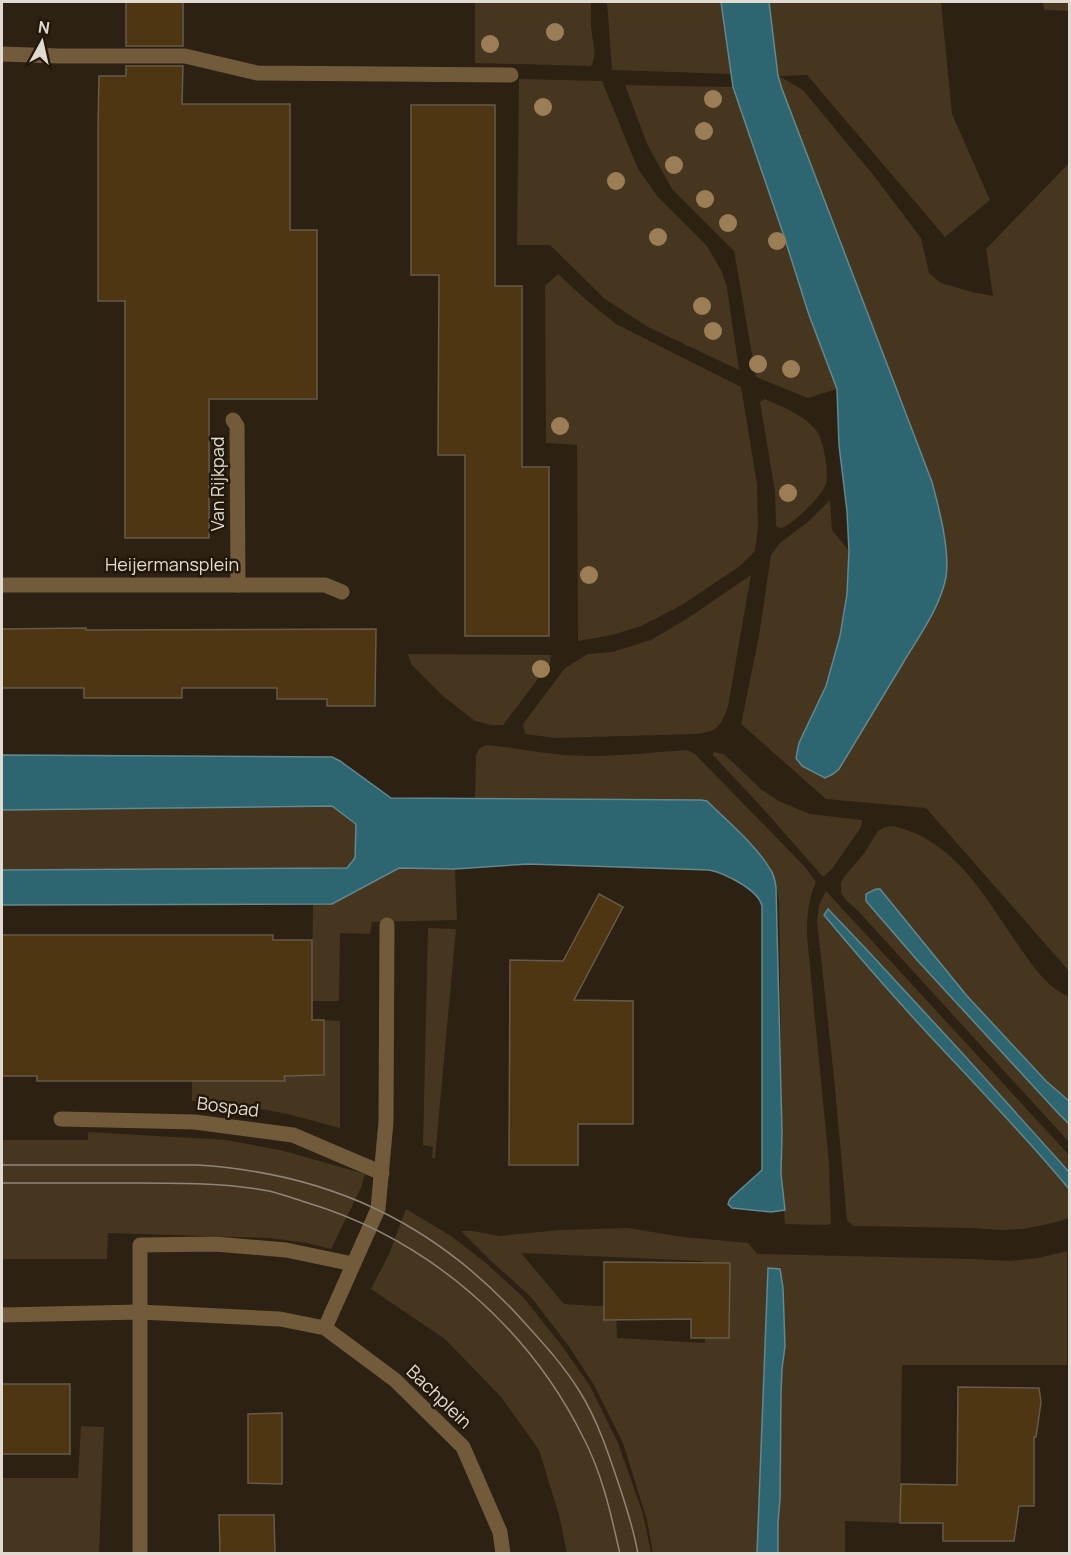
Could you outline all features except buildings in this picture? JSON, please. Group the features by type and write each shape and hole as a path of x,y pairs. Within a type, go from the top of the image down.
{"street":[{"path":"2,54 185,56 256,73 511,75"},
{"name":"Van Rijkpad","path":"233,420 237,426 238,585"},
{"name":"Heijermansplein","path":"2,585 325,585 342,592"},
{"path":"325,1328 378,1209 386,1122 387,925"},
{"name":"Bospad","path":"61,1119 195,1122 293,1135 382,1173"},
{"path":"140,1554 140,1245 214,1244 286,1250 353,1264"},
{"name":"Bachplein","path":"2,1315 140,1312 280,1319 325,1328 395,1380 463,1447 500,1532 503,1554"}],"shaded area":[{"path":"475,2 591,2 594,52 591,66 475,63"},
{"path":"607,2 721,2 731,74 612,70"},
{"path":"769,2 941,2 952,114 990,200 945,237 807,75 779,76 803,90 874,176 921,238 929,273 941,283 993,296 986,249 1069,163 1069,971 926,808 826,799 741,724 759,636 771,555 780,543 809,521 830,500 832,530 849,551 847,594 840,636 826,686 816,709 802,766 825,778 839,769 937,606 945,583 946,569 945,539 932,482 782,89 778,76"},
{"path":"1043,2 1069,2 1069,11 1044,10"},
{"path":"519,79 602,81 638,169 658,197 707,246 722,272 727,288 739,370 648,327 605,299 550,245 517,245"},
{"path":"625,85 733,87 809,315 837,389 808,398 756,377 734,251 672,189 647,144"},
{"path":"558,274 616,324 741,387 757,484 758,528 755,551 740,566 682,605 641,626 612,635 578,641 577,445 546,443 545,286"},
{"path":"765,399 811,424 821,441 826,464 827,478 824,489 802,514 781,528 776,526 775,491 760,402"},
{"path":"751,575 728,706 721,723 714,729 696,734 555,738 525,734 523,724 565,668 588,654 612,652 651,640"},
{"path":"408,654 551,655 550,663 503,725 491,725 475,721 443,696 411,664"},
{"path":"486,745 589,756 687,750 695,754 805,867 816,882 808,908 807,936 829,1163 831,1223 827,1225 785,1224 781,1174 779,902 773,874 768,865 753,846 707,801 475,799 476,755 479,749"},
{"path":"713,752 724,754 762,790 779,801 810,814 862,820 861,827 832,869 823,877 713,755"},
{"path":"332,806 356,824 355,858 347,868 2,870 2,810"},
{"path":"894,826 924,838 956,862 980,889 1040,975 1054,988 1069,997 1069,1101 1047,1081 967,996 931,952 1069,1124 1069,1142 841,893 841,883 844,877 865,852 878,831"},
{"path":"398,868 455,869 457,920 372,922 370,934 340,933 339,1001 312,1001 313,903 332,904"},
{"path":"826,891 1069,1155 1069,1172 963,1054 828,910 824,915 863,961 1069,1189 1069,1218 1024,1229 1001,1230 853,1226 847,1220 817,921 819,905"},
{"path":"428,928 456,929 435,1158 432,1158 433,1147 423,1145"},
{"path":"324,1020 340,1021 340,1128 242,1105 192,1101 192,1076 285,1080 284,1076 324,1075"},
{"path":"88,1132 227,1140 284,1151 365,1174 361,1188 331,1249 270,1238 108,1233 107,1259 2,1259 2,1140 88,1140"},
{"path":"406,1209 451,1236 486,1263 523,1297 562,1346 590,1386 618,1443 643,1514 651,1553 567,1553 559,1515 539,1450 501,1397 445,1339 371,1289 389,1254"},
{"path":"628,1228 683,1237 748,1243 757,1254 1010,1261 1038,1258 1067,1251 1067,1365 902,1365 900,1523 845,1521 845,1553 778,1553 781,1393 785,1346 783,1288 780,1269 768,1268 757,1553 653,1553 647,1520 623,1443 594,1385 568,1345 530,1296 461,1231 499,1236 560,1230","holes":["521,1253 703,1261 705,1343 617,1338 616,1307 564,1304"]},
{"path":"81,1426 104,1427 99,1553 2,1553 2,1478 78,1478"}],"water":[{"path":"721,2 769,2 778,76 782,89 932,482 945,542 946,577 934,611 839,769 825,778 802,766 796,758 799,743 826,686 840,636 847,594 849,551 839,445 837,389 809,315 733,87"},
{"path":"2,755 332,757 391,798 707,801 757,851 771,871 776,887 781,1174 785,1210 771,1212 732,1208 728,1204 730,1199 762,1170 762,906 754,894 740,883 709,870 528,864 455,869 399,868 332,904 2,905 2,870 347,868 355,858 356,824 332,806 2,810"},
{"path":"880,889 967,996 1046,1081 1069,1101 1069,1124 917,960 866,901 866,894"},
{"path":"828,909 1069,1172 1069,1189 863,961 824,915"},
{"path":"768,1268 780,1269 783,1288 785,1346 781,1393 778,1553 757,1554"}],"tram line":[{"path":"2,1165 197,1165 245,1170 291,1179 335,1192 377,1209 416,1231 454,1256 489,1286 539,1338 574,1382 592,1415 607,1451 628,1512 638,1554"},
{"path":"2,1183 187,1183 253,1188 274,1192 352,1219 393,1239 433,1264 469,1292 503,1324 534,1359 560,1397 590,1451 605,1494 620,1554"}]}
